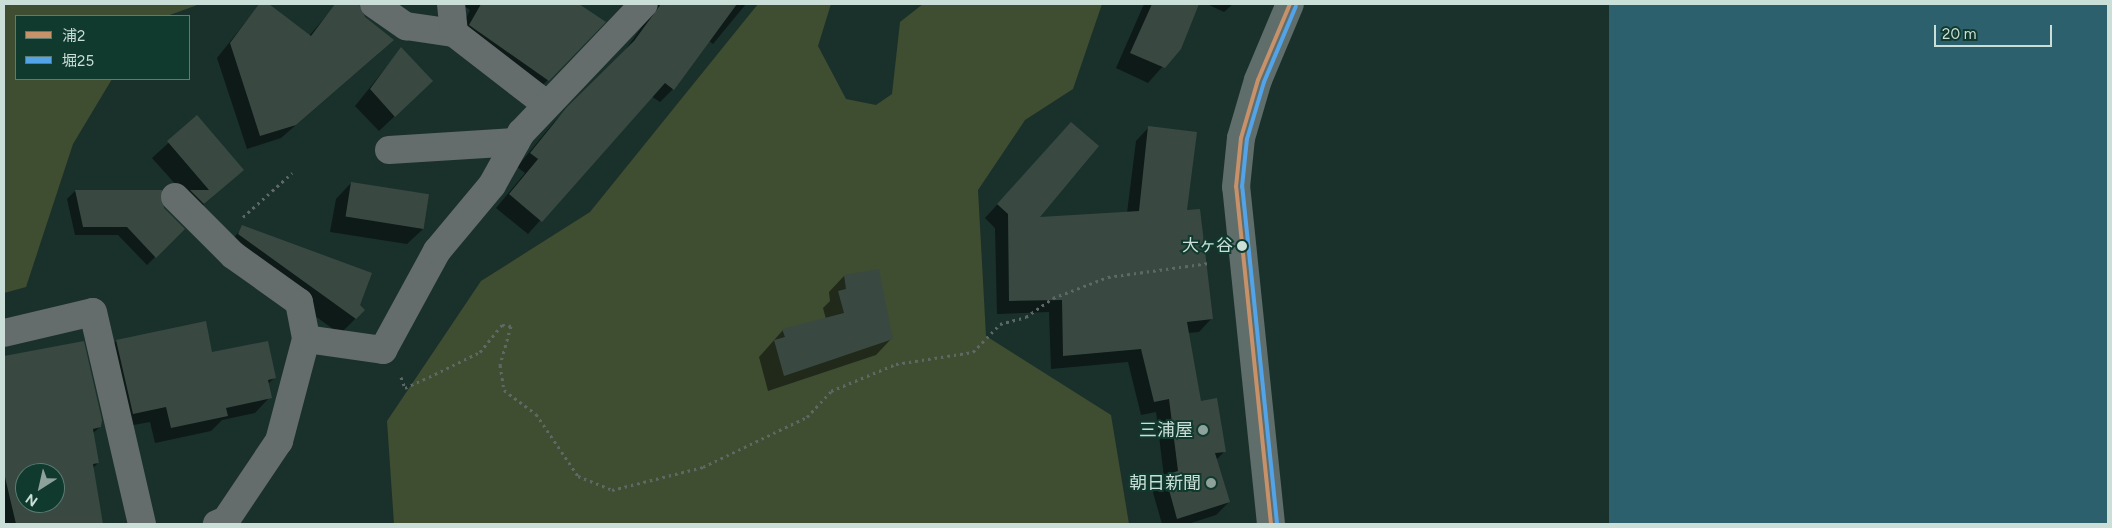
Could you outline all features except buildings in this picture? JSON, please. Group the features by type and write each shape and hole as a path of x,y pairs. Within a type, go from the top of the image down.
{"main road":[{"path":"1271,524 1245,258 1236,187 1241,138 1258,80 1290,4"}],"street":[{"path":"374,4 406,26 454,33 546,104"},
{"path":"451,4 454,33"},
{"path":"306,339 384,350 437,251 492,185 516,142 546,104 644,4"},
{"path":"389,150 516,142"},
{"path":"175,197 233,255 299,302 306,339 279,441 226,520 216,524"},
{"path":"4,333 92,312 142,524"}],"path":[{"path":"218,239 292,173"},
{"path":"384,350 398,368 405,388 480,352 502,325 511,326 500,365 504,390 536,414 578,476 612,490 704,468 807,418 831,391 896,364 973,352 1000,324 1099,280 1245,258"}],"green space":[{"path":"4,4 200,4 170,15 15,15 15,80 111,80 73,144 26,287 4,293"},
{"path":"758,4 831,4 818,46 846,99 876,105 892,94 900,22 923,4 1102,4 1073,89 1025,120 978,190 986,336 1111,415 1129,524 394,524 387,421 481,281 590,212"}],"water":[{"path":"1609,4 2108,4 2108,524 1609,524"}],"transit line":[{"name":"浦2","path":"1271,524 1236,187 1241,138 1258,80 1290,4"},
{"name":"堀25","path":"1277,523 1242,187 1247,139 1264,82 1296,6"}],"place":[{"name":"大ヶ谷","path":"1242,246"},
{"name":"三浦屋","path":"1203,430"},
{"name":"朝日新聞","path":"1211,483"}]}
